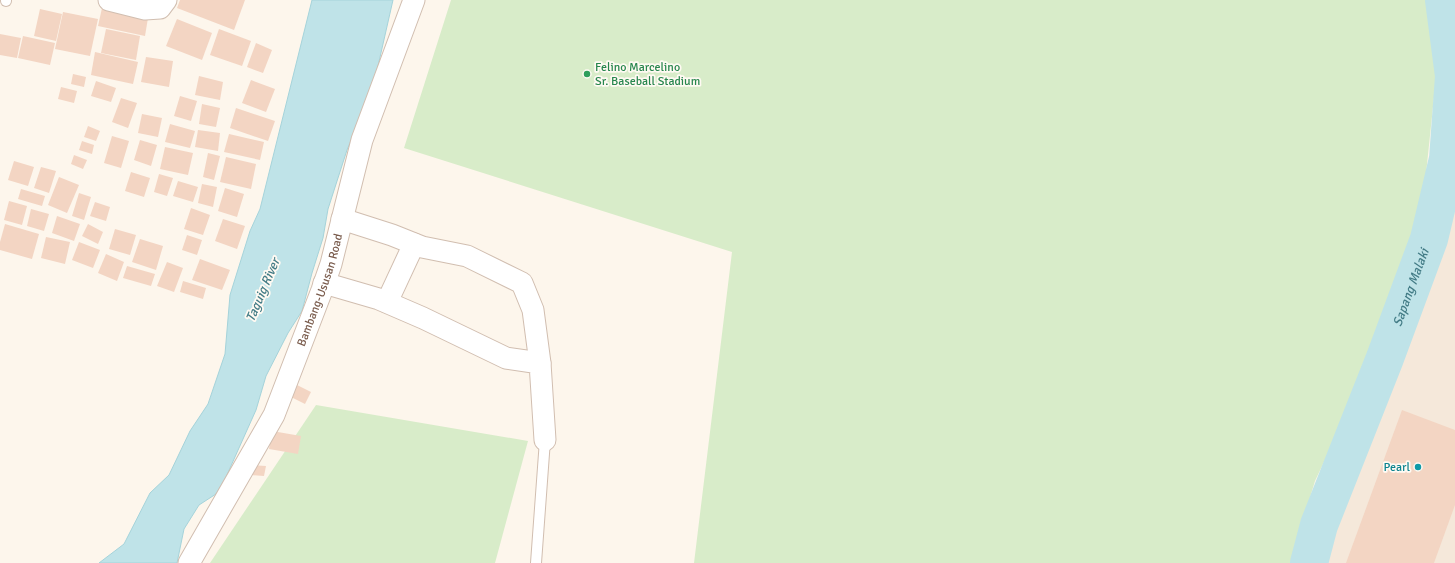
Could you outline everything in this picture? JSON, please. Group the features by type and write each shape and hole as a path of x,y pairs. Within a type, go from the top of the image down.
{"street":[{"path":"109,0 145,8 160,8 166,0"},
{"name":"Bambang-Ususan Road","path":"189,563 274,415 324,282 362,140 414,0"},
{"path":"342,219 392,235 422,247 467,256 522,283 533,310 540,363 545,440"},
{"path":"387,302 414,244"},
{"path":"324,282 387,302 506,358 540,363"}],"lane":[{"path":"536,563 545,440"}],"shaded area":[{"path":"1455,195 1455,563 1321,563 1341,491 1393,372 1432,273"}],"green space":[{"path":"451,0 1426,0 1436,78 1422,212 1371,362 1315,481 1290,563 694,563 732,252 404,148"},
{"path":"316,405 528,441 495,563 210,563"}],"water":[{"name":"Taguig River","path":"312,0 393,0 373,88 347,150 328,209 323,238 302,311 288,333 266,376 256,410 226,477 216,494 199,505 184,529 177,563 99,563 124,544 150,493 169,475 190,431 208,404 225,354 230,295 250,231 260,209"}],"building":[{"path":"180,0 245,0 234,30 177,8"},
{"path":"102,8 148,18 145,36 98,26"},
{"path":"40,9 62,14 56,41 34,36"},
{"path":"63,12 98,19 90,56 55,49"},
{"path":"177,19 212,33 202,60 166,46"},
{"path":"106,29 140,36 136,60 101,53"},
{"path":"219,29 251,41 242,66 210,55"},
{"path":"0,34 21,38 17,58 0,55"},
{"path":"23,36 55,43 50,65 18,58"},
{"path":"256,43 272,50 263,73 247,67"},
{"path":"95,52 138,62 133,84 91,75"},
{"path":"146,57 173,61 169,87 141,82"},
{"path":"73,74 86,77 84,87 71,84"},
{"path":"199,76 223,82 220,100 195,95"},
{"path":"251,80 275,89 266,112 242,103"},
{"path":"96,81 116,88 111,102 91,96"},
{"path":"61,87 77,91 74,103 58,99"},
{"path":"180,96 197,101 191,121 174,116"},
{"path":"121,98 137,103 128,128 112,122"},
{"path":"202,104 220,108 216,127 199,124"},
{"path":"236,108 275,121 268,141 230,128"},
{"path":"142,114 162,118 158,137 138,133"},
{"path":"170,124 195,131 190,148 165,142"},
{"path":"88,126 100,131 96,141 84,137"},
{"path":"198,130 220,133 218,151 195,147"},
{"path":"229,134 264,142 260,160 224,152"},
{"path":"112,136 129,141 121,168 104,163"},
{"path":"140,140 157,145 151,166 134,160"},
{"path":"82,141 94,145 92,154 79,150"},
{"path":"165,147 193,153 188,175 160,169"},
{"path":"208,153 220,156 214,180 203,177"},
{"path":"74,155 87,160 83,169 71,164"},
{"path":"226,157 256,164 251,189 220,182"},
{"path":"14,161 34,167 28,186 8,180"},
{"path":"41,167 56,171 49,193 34,188"},
{"path":"131,172 150,178 144,197 125,191"},
{"path":"159,174 173,178 167,196 154,192"},
{"path":"59,177 79,185 67,213 48,205"},
{"path":"178,181 198,187 193,202 173,196"},
{"path":"202,184 217,187 213,207 198,203"},
{"path":"225,188 244,194 237,217 218,211"},
{"path":"21,189 45,196 42,206 18,199"},
{"path":"79,193 91,197 84,220 72,216"},
{"path":"9,201 27,206 22,225 4,220"},
{"path":"95,202 110,207 106,221 90,216"},
{"path":"191,208 210,215 203,235 184,229"},
{"path":"31,209 49,214 44,231 27,226"},
{"path":"57,216 80,224 74,241 52,233"},
{"path":"223,219 245,226 237,249 215,241"},
{"path":"5,224 39,234 32,259 0,250 0,242"},
{"path":"88,224 103,232 98,244 82,236"},
{"path":"115,229 136,235 130,255 109,249"},
{"path":"187,235 202,240 197,255 182,250"},
{"path":"46,237 70,242 65,264 41,258"},
{"path":"140,239 163,246 156,270 132,262"},
{"path":"79,242 100,250 93,268 72,260"},
{"path":"106,254 124,262 117,281 98,273"},
{"path":"200,259 230,270 222,290 192,280"},
{"path":"167,262 183,268 174,292 157,286"},
{"path":"127,266 155,274 151,286 123,278"},
{"path":"183,281 206,288 203,299 180,292"},
{"path":"293,383 311,392 305,404 287,395"},
{"name":"Pearl","path":"1402,410 1455,430 1455,505 1434,563 1346,563"},
{"path":"272,431 301,436 298,454 269,449"},
{"path":"252,465 266,466 264,476 251,475"}],"waterway":[{"name":"Sapang Malaki","path":"1309,563 1319,525 1385,358 1429,239 1448,159 1454,76 1444,0"}],"place":[{"name":"Felino Marcelino Sr. Baseball Stadium","path":"587,74"},
{"name":"Pearl","path":"1418,467"}]}
